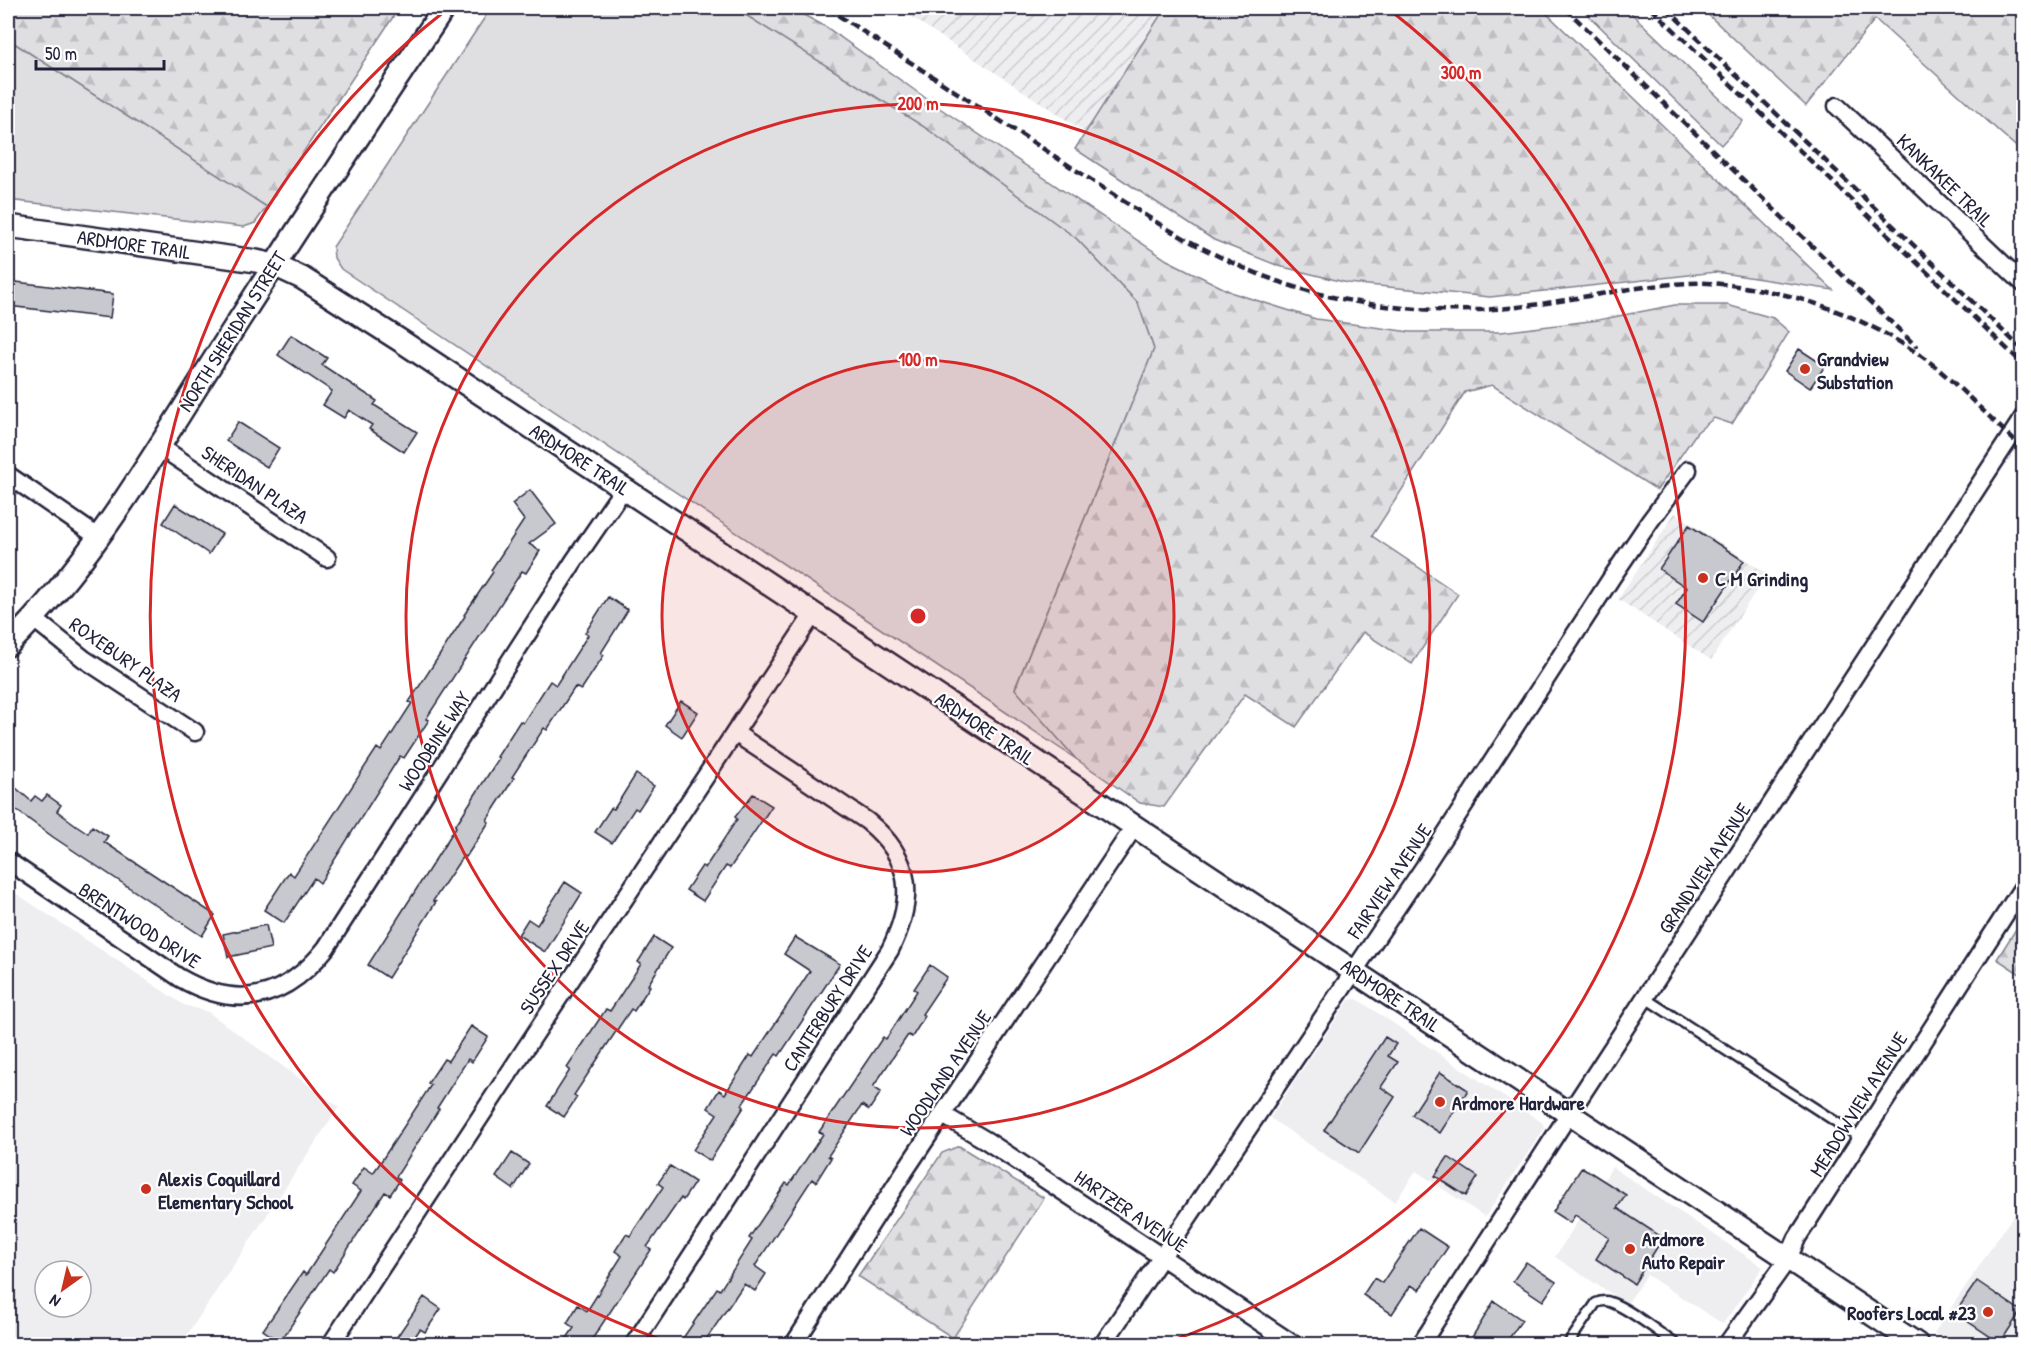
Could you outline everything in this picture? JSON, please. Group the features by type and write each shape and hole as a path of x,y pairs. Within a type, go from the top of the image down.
{"street":[{"name":"NORTH SHERIDAN STREET","path":"8,645 47,604 98,537 444,8"},
{"name":"KANKAKEE TRAIL","path":"1838,106 2024,284"},
{"name":"ARDMORE TRAIL","path":"8,225 274,265 302,278 814,613 1917,1344"},
{"name":"GRANDVIEW AVENUE","path":"1421,1344 2024,417"},
{"name":"SHERIDAN PLAZA","path":"159,446 327,558"},
{"name":"FAIRVIEW AVENUE","path":"1103,1344 1480,782 1619,568 1688,470"},
{"path":"8,475 98,537"},
{"name":"WOODBINE WAY","path":"260,995 285,986 299,977 326,948 574,561 624,488"},
{"name":"SUSSEX DRIVE","path":"331,1344 814,613"},
{"name":"ROXEBURY PLAZA","path":"34,619 84,659 195,732"},
{"name":"CANTERBURY DRIVE","path":"634,1344 890,951 900,929 905,910 906,889 903,871 896,852 885,836 735,733"},
{"name":"WOODLAND AVENUE","path":"794,1344 1085,898 1134,827"},
{"name":"BRENTWOOD DRIVE","path":"8,861 198,989 237,997 260,995"},
{"name":"MEADOWVIEW AVENUE","path":"1727,1344 1788,1259 1797,1238 2024,885"},
{"name":"HARTZER AVENUE","path":"943,1115 987,1140 1293,1344"}],"lane":[{"path":"1645,998 1861,1138"},
{"path":"1568,1344 1596,1303 1602,1301 1609,1301 1628,1312 1676,1344"}],"shaded area":[{"path":"898,8 1165,8 1086,133"},
{"path":"1675,513 1767,574 1711,660 1618,599"},
{"name":"Alexis Coquillard Elementary School","path":"8,888 184,1005 208,1012 339,1107 181,1344 8,1344"},
{"path":"1357,999 1543,1123 1544,1129 1485,1217 1416,1171 1395,1202 1270,1118 1349,1000"},
{"path":"1612,1167 1763,1267 1723,1324 1647,1275 1627,1304 1555,1257"},
{"path":"2023,1201 2023,1330 2014,1344 1952,1344 1934,1333"}],"green space":[{"path":"8,8 399,8 267,207 8,39"},
{"path":"491,8 743,8 741,12 926,128 1076,238 1138,303 1154,349 1015,688 1076,759 341,269 334,258 333,247"},
{"path":"743,8 791,8 826,27 941,109 1167,260 1233,293 1316,319 1410,332 1501,332 1598,320 1675,305 1727,305 1773,318 1789,332 1732,424 1714,418 1697,432 1657,490 1492,385 1465,392 1372,536 1458,594 1412,664 1363,632 1296,727 1245,694 1164,807 1140,803 1076,759 1015,689 1154,349 1138,303 1076,238 926,128 741,12"},
{"path":"1165,8 1541,8 1833,290 1716,272 1490,297 1348,283 1279,266 1214,240 1075,149"},
{"path":"1581,8 1626,8 1743,121 1721,145"},
{"path":"1701,8 2023,8 2023,153 1875,19 1806,106"},
{"path":"8,39 267,207 255,223 244,227 8,200"},
{"path":"2023,918 2023,976 1997,959"},
{"path":"959,1146 1044,1198 953,1338 858,1276 942,1153"}],"building":[{"path":"8,281 113,294 110,318 8,306"},
{"path":"291,335 327,358 322,365 377,401 374,405 417,432 404,452 369,429 372,425 349,410 344,418 323,405 332,391 278,355"},
{"name":"Grandview Substation","path":"1799,349 1825,366 1810,388 1785,371"},
{"path":"238,422 279,448 267,467 226,441"},
{"path":"530,490 556,524 529,544 540,551 526,573 522,571 426,719 429,720 404,758 400,756 320,883 314,878 284,923 264,910 289,872 294,876 377,748 381,751 412,703 409,702 524,520 512,504"},
{"path":"175,504 222,534 209,554 163,523"},
{"name":"C M Grinding","path":"1689,525 1744,561 1703,622 1676,604 1687,588 1659,569"},
{"path":"608,597 628,610 601,653 604,655 581,690 575,687 547,730 544,728 512,777 514,778 487,820 489,822 433,901 436,902 388,978 368,965 520,721 523,723 550,681 556,685 588,635 585,633"},
{"path":"681,701 698,712 682,737 665,725"},
{"path":"636,774 654,786 638,810 635,808 612,843 595,832 611,808 614,809"},
{"path":"8,781 31,801 35,796 42,801 47,795 61,805 57,811 76,825 88,833 92,826 108,836 104,842 215,915 202,936 53,837 8,804"},
{"path":"753,794 772,806 730,868 726,866 703,901 686,890 702,866 705,868 737,819 735,817"},
{"path":"565,882 582,893 545,952 518,935 528,919 537,925"},
{"path":"266,925 271,948 228,957 223,934"},
{"path":"654,937 671,948 634,1011 631,1009 574,1095 577,1097 564,1117 547,1106 570,1070 567,1068 606,1009 610,1011 641,964 638,962"},
{"path":"795,937 840,964 779,1056 776,1054 742,1105 744,1107 710,1161 693,1150 717,1114 708,1108 719,1090 725,1094 750,1055 753,1057 810,971 784,954"},
{"path":"930,965 947,977 922,1014 925,1016 912,1037 908,1035 873,1087 881,1092 869,1110 862,1105 828,1156 831,1158 816,1182 812,1179 755,1266 766,1274 755,1291 744,1284 703,1344 679,1344 717,1288 720,1290 752,1240 749,1238 786,1183 789,1185 823,1134 819,1132 883,1037 886,1039 917,991 914,989"},
{"path":"471,1026 488,1037 472,1062 468,1059 437,1108 439,1109 396,1177 400,1180 390,1195 385,1192 333,1272 329,1269 280,1342 263,1330 303,1272 306,1275 361,1191 352,1185 364,1167 373,1173 431,1085 428,1083 444,1059 448,1061"},
{"path":"1385,1037 1396,1044 1388,1056 1398,1062 1381,1087 1395,1097 1359,1153 1324,1130"},
{"name":"Ardmore Hardware","path":"1440,1072 1468,1090 1440,1133 1412,1115"},
{"path":"512,1153 529,1164 513,1189 496,1177"},
{"path":"1448,1157 1478,1177 1466,1196 1435,1176"},
{"path":"670,1166 695,1182 647,1247 651,1250 589,1344 563,1344 574,1328 567,1323 578,1305 587,1311 622,1256 615,1251 626,1234 630,1236 663,1187 658,1183"},
{"path":"1582,1167 1626,1195 1617,1208 1663,1238 1634,1284 1596,1259 1609,1238 1575,1215 1570,1223 1553,1212"},
{"path":"1419,1228 1448,1247 1419,1290 1411,1285 1392,1314 1363,1295 1374,1278 1382,1283"},
{"path":"1526,1262 1556,1282 1543,1301 1513,1281"},
{"name":"Roofers Local #23","path":"1977,1281 2021,1311 2000,1343 1955,1313"},
{"path":"424,1297 441,1309 425,1332 420,1329 410,1344 392,1344"},
{"path":"1494,1301 1522,1320 1505,1344 1468,1344"}],"railway":[{"path":"827,8 1181,237 1244,268 1300,289 1374,305 1448,310 1527,306 1635,288 1689,283 1723,284 1768,291 1840,312 1884,333 1927,360 1974,402"},
{"path":"1565,8 1917,347"},
{"path":"1651,8 2024,365"},
{"path":"1666,8 2024,351"},
{"path":"1969,397 2024,450"}],"place":[{"name":"Grandview Substation","path":"1805,369"},
{"name":"C M Grinding","path":"1703,578"},
{"name":"Ardmore Hardware","path":"1440,1102"},
{"name":"Alexis Coquillard Elementary School","path":"146,1189"},
{"name":"Ardmore Auto Repair","path":"1630,1249"},
{"name":"Roofers Local #23","path":"1988,1312"}]}
